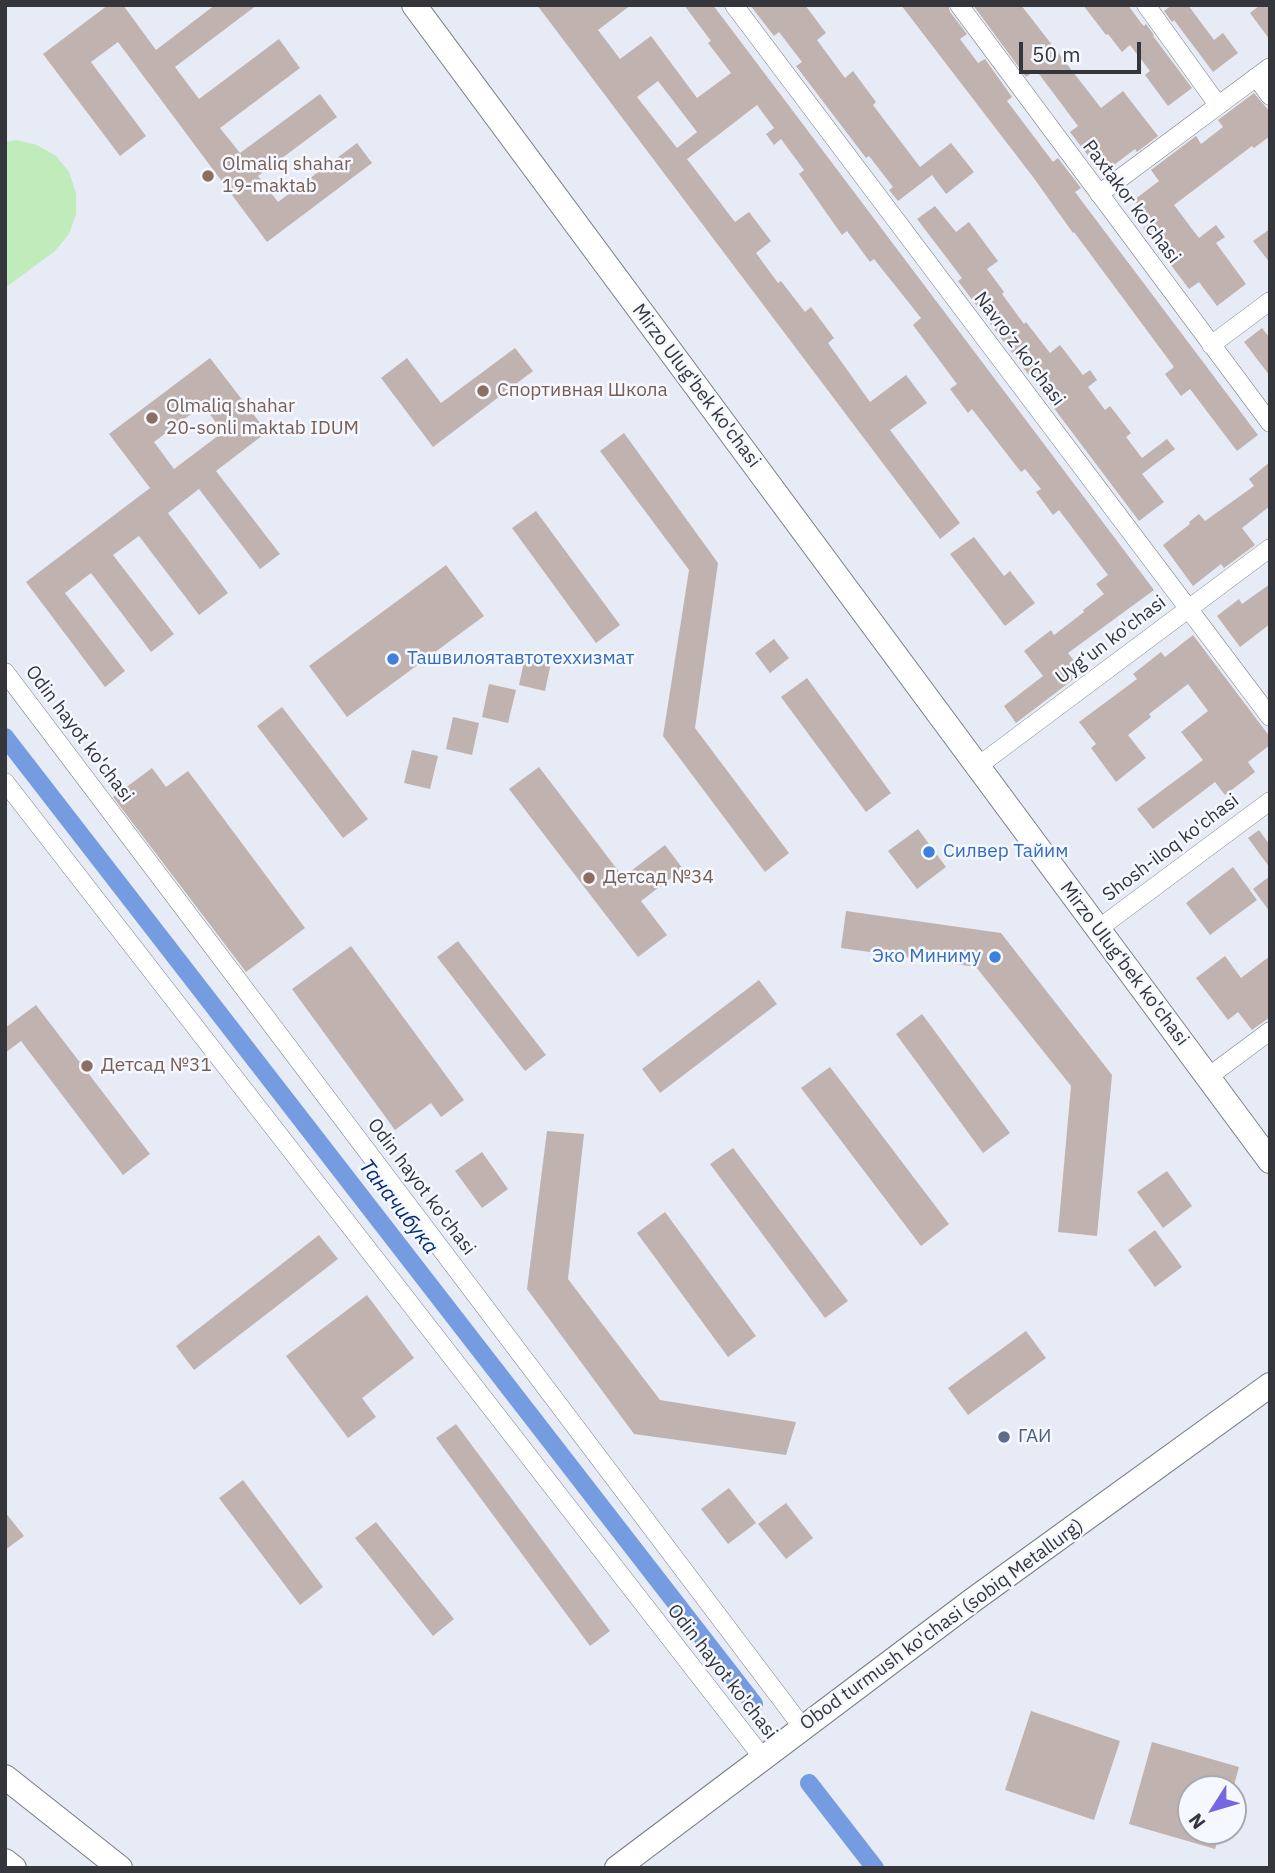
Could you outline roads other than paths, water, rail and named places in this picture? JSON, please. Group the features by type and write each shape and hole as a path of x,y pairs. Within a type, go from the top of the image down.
{"main road":[{"name":"Mirzo Ulug'bek ko'chasi","path":"414,5 978,766"},
{"name":"Mirzo Ulug‘bek ko'chasi","path":"978,766 1270,1161"},
{"name":"Obod turmush ko'chasi (sobiq Metallurg)","path":"617,1868 973,1600 1270,1385"},
{"path":"5,1777 120,1868"},
{"path":"5,1861 14,1868"}],"street":[{"name":"Navro‘z ko'chasi","path":"734,5 1270,717"},
{"name":"Paxtakor ko'chasi","path":"959,5 1270,423"},
{"path":"1146,5 1218,105"},
{"path":"1099,194 1263,72 1270,96"},
{"path":"1211,345 1270,301"},
{"name":"Uyg‘un ko'chasi","path":"978,766 1270,548"},
{"name":"Odin hayot ko'chasi","path":"5,672 803,1728"},
{"name":"Odin hayot ko'chasi","path":"5,782 763,1758"},
{"name":"Shosh-iloq ko'chasi","path":"1098,929 1270,801"},
{"path":"1208,1077 1270,1031"}],"waterway":[{"name":"Таначибука","path":"5,737 754,1704"},
{"name":"Таначибука","path":"809,1783 875,1868"}],"place":[{"name":"Olmaliq shahar 19-maktab","path":"208,176"},
{"name":"Спортивная Школа","path":"483,391"},
{"name":"Olmaliq shahar 20-sonli maktab IDUM","path":"152,418"},
{"name":"Ташвилоятавтотеххизмат","path":"393,659"},
{"name":"Силвер Тайим","path":"929,852"},
{"name":"Детсад №34","path":"589,878"},
{"name":"Эко Миниму","path":"995,957"},
{"name":"Детсад №31","path":"87,1066"},
{"name":"ГАИ","path":"1004,1437"}]}
